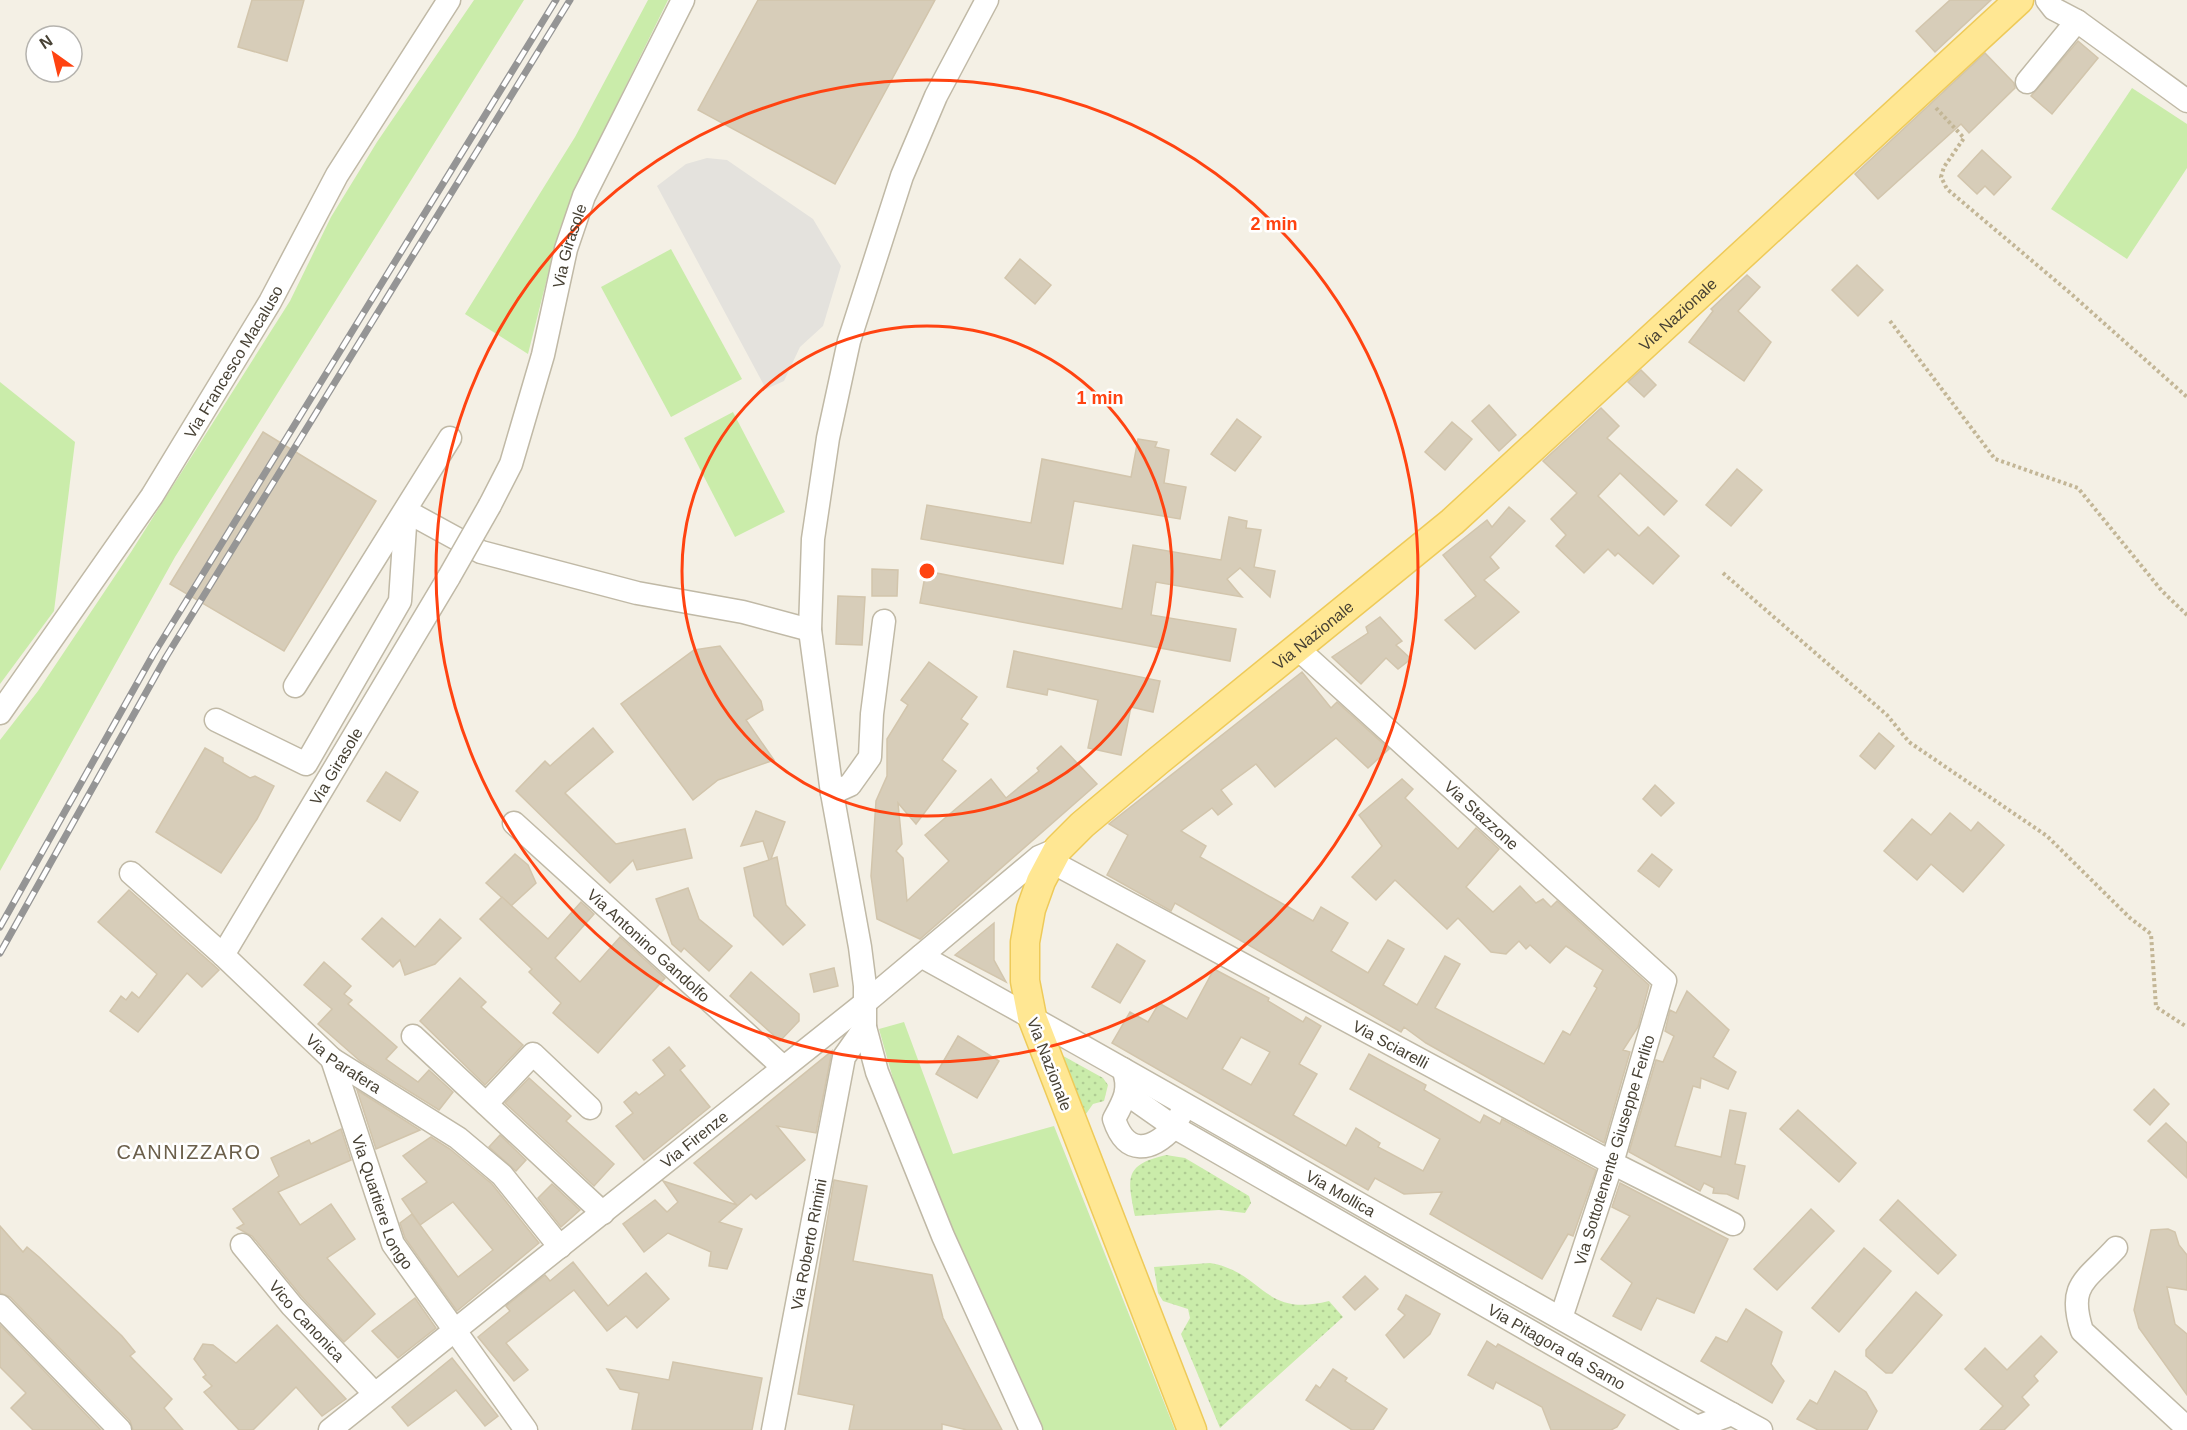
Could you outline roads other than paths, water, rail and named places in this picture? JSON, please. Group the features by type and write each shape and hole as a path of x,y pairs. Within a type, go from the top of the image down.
{"main road":[{"name":"Via Nazionale","path":"1192,1430 1032,1017 1025,981 1025,942 1037,891 1054,855 1133,782 1452,522 2019,0"}],"street":[{"name":"Via Francesco Macaluso","path":"0,713 152,496 270,302 337,175 449,0"},
{"name":"Via Girasole","path":"222,955 449,576 512,464 543,355 566,249 584,196 683,0"},
{"path":"987,0 936,96 902,176 849,341 828,438 813,539 810,630 832,793 860,946 866,1002 866,1027 877,1072 943,1236 1031,1430"},
{"path":"2047,0 2054,9 2077,21 2187,101"},
{"path":"2027,82 2077,21"},
{"path":"296,687 450,438"},
{"path":"406,511 482,552 637,593 743,612 810,630"},
{"path":"216,720 306,764 400,601 406,511"},
{"path":"832,793 850,785 870,757 872,714 884,621"},
{"name":"Via Stazzone","path":"1297,648 1665,981"},
{"name":"Via Antonino Gandolfo","path":"514,823 783,1067"},
{"name":"Via Firenze","path":"330,1430 866,1002 1039,858 1054,855"},
{"name":"Via Sciarelli","path":"1054,855 1612,1163 1734,1224"},
{"name":"Via Parafera","path":"130,873 222,955 332,1059 458,1138 501,1175 560,1247"},
{"path":"1003,889 1020,887 1037,891"},
{"name":"Via Mollica","path":"921,956 1032,1017 1432,1247 1761,1430"},
{"name":"Via Sottotenente Giuseppe Ferlito","path":"1561,1318 1612,1163 1665,981"},
{"path":"844,1057 866,1027"},
{"path":"832,1028 844,1057"},
{"path":"413,1036 603,1213"},
{"path":"486,1104 532,1054 590,1108"},
{"name":"Via Roberto Rimini","path":"773,1430 844,1057"},
{"name":"Via Quartiere Longo","path":"332,1059 393,1244 526,1430"},
{"path":"1123,1069 1128,1081 1127,1094 1114,1119 1119,1133 1131,1143 1147,1147 1160,1142 1174,1127 1185,1106"},
{"name":"Via Pitagora da Samo","path":"1127,1094 1174,1127 1694,1428 1732,1414"},
{"name":"Vico Canonica","path":"242,1245 292,1306 375,1394"},
{"path":"1417,1267 1432,1247"},
{"path":"2116,1248 2077,1291 2075,1310 2082,1331 2187,1428"},
{"path":"0,1306 120,1430"}],"railway":[{"path":"0,927 153,655 556,0"},
{"path":"0,953 166,657 570,0"}],"district":[{"name":"CANNIZZARO","path":"189,1152"}]}
